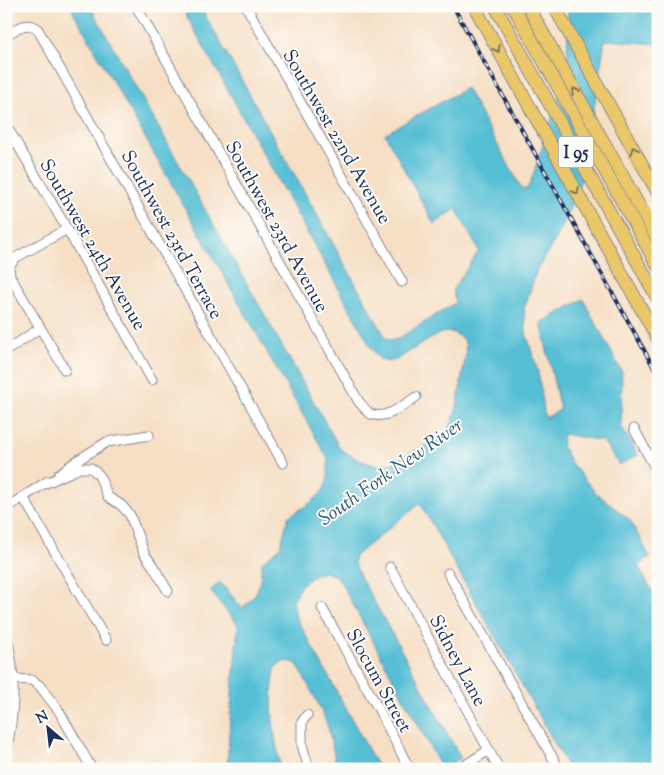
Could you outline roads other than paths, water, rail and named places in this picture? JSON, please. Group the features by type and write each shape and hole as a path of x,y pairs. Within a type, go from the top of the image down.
{"highway":[{"path":"474,6 658,338"},
{"name":"I 95","path":"495,6 658,299"},
{"path":"503,6 658,285"},
{"path":"513,6 658,266"},
{"name":"I 95","path":"528,6 658,240"},
{"path":"554,6 658,193"}],"street":[{"name":"Southwest 23rd Avenue","path":"136,6 359,402 369,414 380,416 394,412 416,397"},
{"name":"Southwest 22nd Avenue","path":"246,6 402,282"},
{"name":"Southwest 23rd Terrace","path":"6,35 24,25 32,25 37,28 283,463"},
{"name":"Southwest 24th Avenue","path":"6,124 152,380"},
{"path":"65,370 10,276 9,267 15,258 67,229"},
{"path":"6,352 40,328"},
{"path":"634,429 658,473"},
{"path":"6,508 107,442 149,435"},
{"path":"44,484 80,468 91,468 99,475 108,497 121,505 130,515 144,553 168,591"},
{"path":"23,497 106,640"},
{"name":"Sidney Lane","path":"390,567 499,769"},
{"path":"448,572 559,769"},
{"name":"Slocum Street","path":"322,608 409,768"},
{"path":"6,633 14,679 10,737 6,752"},
{"path":"14,679 31,680 39,685 59,711 92,769"},
{"path":"307,715 302,722 302,745 309,769"},
{"path":"459,769 489,750"}],"water":[{"name":"South Fork New River","path":"70,6 90,6 341,450 361,461 375,465 390,464 442,437 452,422 457,407 466,353 465,341 452,332 440,333 396,360 387,362 377,356 181,6 200,6 386,338 396,340 455,303 453,289 479,251 456,209 434,224 385,134 466,88 522,189 527,189 567,71 568,6 658,6 658,44 605,40 583,175 560,232 537,270 524,309 526,333 538,372 545,418 560,410 541,323 583,299 622,372 621,426 638,455 619,465 603,441 563,434 562,446 571,463 596,493 630,520 650,557 638,566 658,601 658,769 569,769 420,503 355,556 354,563 461,758 442,769 338,577 326,572 315,574 301,585 293,601 296,617 379,769 337,769 328,727 321,709 297,664 284,662 276,666 272,691 274,731 281,769 227,769 238,625 210,591 220,582 242,608 252,598 260,583 262,562 280,548 288,517 314,500 324,489 328,475 328,459"}],"railway":[{"path":"453,6 658,375"}]}
